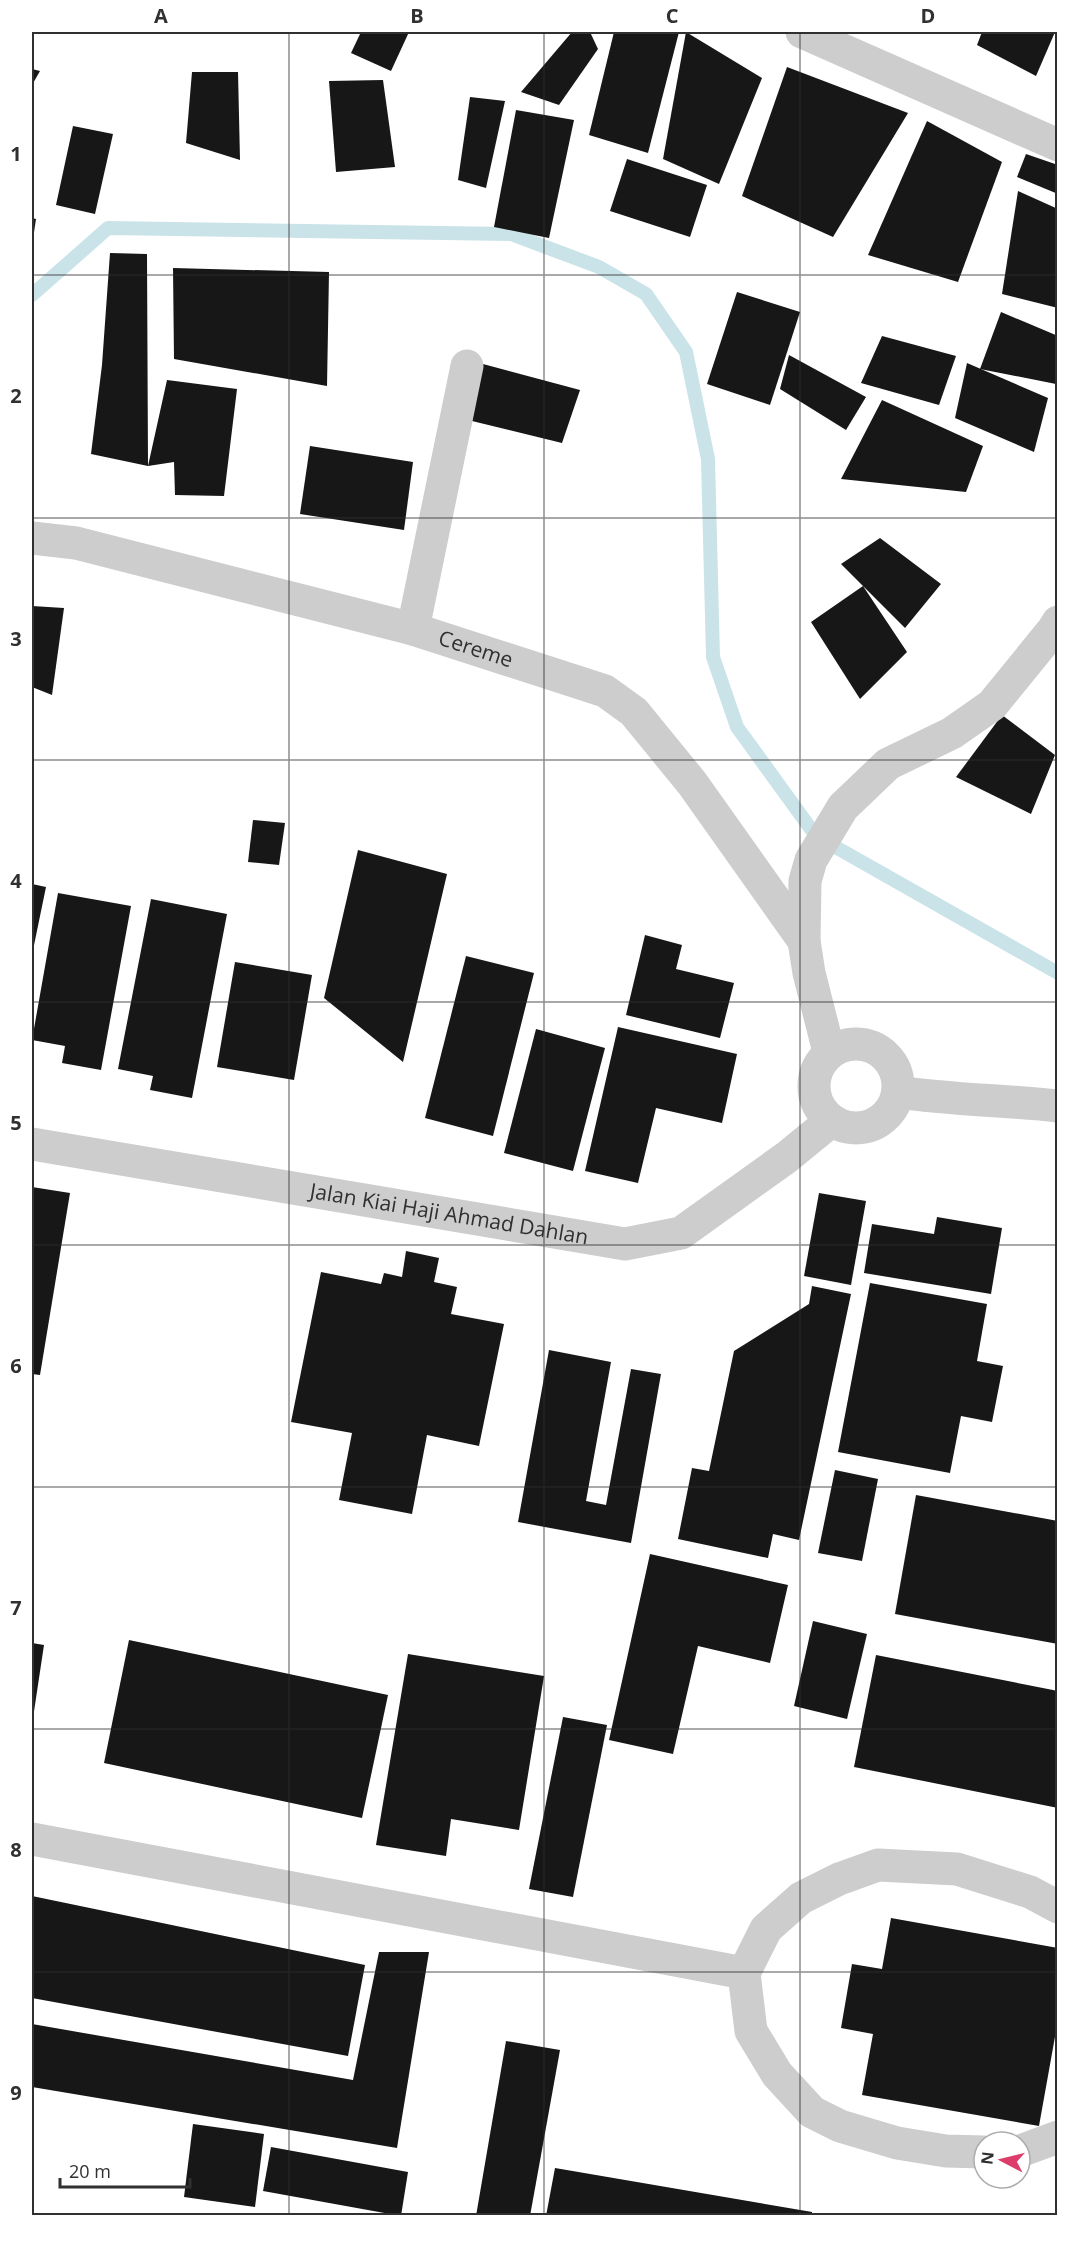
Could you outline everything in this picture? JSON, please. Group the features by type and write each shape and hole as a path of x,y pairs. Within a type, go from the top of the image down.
{"street":[{"path":"802,32 1058,145"},
{"path":"413,629 467,366"},
{"name":"Cereme","path":"32,538 76,543 413,629 605,692 634,712 719,819 804,941"},
{"path":"829,1052 808,973 804,941 805,881 811,860 843,807 888,764 952,733 992,705 1058,622"},
{"path":"861,1043 877,1048 890,1059 897,1075 898,1092 892,1108 881,1121 864,1128 847,1128 831,1121 820,1110 814,1094 814,1079 819,1064 829,1052 844,1044 861,1043"},
{"path":"898,1092 940,1098 1058,1106"},
{"name":"Jalan Kiai Haji Ahmad Dahlan","path":"32,1144 625,1244 681,1233 787,1157 831,1121"},
{"path":"32,1839 744,1973"},
{"path":"972,2152 946,2151 897,2143 840,2126 812,2112 777,2074 752,2031 744,1973 765,1929 801,1898 839,1879 878,1865 957,1869 1030,1892 1058,1907"},
{"path":"1032,2147 1058,2137"}],"building":[{"path":"361,32 409,32 391,71 351,53"},
{"path":"572,32 590,32 598,49 559,105 521,92"},
{"path":"614,32 679,32 648,153 589,135"},
{"path":"686,32 762,78 719,184 663,159"},
{"path":"982,32 1055,32 1036,76 977,45"},
{"path":"787,67 908,113 833,237 742,196"},
{"path":"32,69 40,71 32,85"},
{"path":"192,72 238,72 240,160 186,143"},
{"path":"383,80 395,167 336,172 329,81"},
{"path":"470,97 505,101 486,188 458,180"},
{"path":"516,110 574,120 549,238 494,227"},
{"path":"927,121 1002,162 958,282 868,255"},
{"path":"73,126 113,134 95,214 56,205"},
{"path":"1026,154 1058,165 1058,194 1017,177"},
{"path":"627,159 707,185 690,237 610,211"},
{"path":"1018,191 1058,209 1058,308 1002,294"},
{"path":"32,218 36,219 33,239 32,239"},
{"path":"110,253 147,254 148,466 91,454 102,365"},
{"path":"173,268 329,272 327,386 174,359"},
{"path":"737,292 800,312 770,405 707,384"},
{"path":"1001,312 1058,336 1056,384 980,369"},
{"path":"882,336 956,356 939,405 861,383"},
{"path":"789,355 866,397 846,430 780,389"},
{"path":"967,363 1048,398 1034,452 955,418"},
{"path":"483,364 580,390 562,443 472,421"},
{"path":"167,380 237,389 224,496 175,495 174,462 148,466"},
{"path":"882,400 983,446 966,492 841,479"},
{"path":"310,446 413,462 404,530 300,514"},
{"path":"880,538 941,584 905,628 841,564"},
{"path":"863,586 907,652 860,699 811,622"},
{"path":"32,606 64,608 52,695 32,687"},
{"path":"1002,715 1055,755 1031,814 956,777"},
{"path":"253,820 285,823 279,865 248,862"},
{"path":"358,850 447,874 403,1062 324,998"},
{"path":"32,884 46,887 33,950 32,949"},
{"path":"58,893 131,906 101,1070 62,1063 65,1046 32,1040"},
{"path":"151,899 227,914 192,1098 150,1090 153,1076 118,1069"},
{"path":"645,935 682,945 676,969 734,983 720,1038 626,1015"},
{"path":"466,956 534,973 493,1136 425,1118"},
{"path":"235,962 312,975 294,1080 217,1067"},
{"path":"618,1027 737,1054 722,1123 656,1108 638,1183 585,1171"},
{"path":"536,1029 605,1048 573,1171 504,1153"},
{"path":"32,1187 70,1193 40,1375 32,1374"},
{"path":"819,1193 866,1201 851,1285 804,1276"},
{"path":"937,1217 1002,1228 991,1294 864,1273 872,1224 934,1234"},
{"path":"406,1251 439,1258 434,1282 457,1287 451,1314 504,1324 479,1446 427,1435 412,1514 339,1500 352,1433 291,1422 321,1272 381,1284 384,1273 402,1277"},
{"path":"870,1283 987,1304 977,1361 1003,1366 992,1422 961,1416 950,1473 838,1452"},
{"path":"812,1286 851,1294 799,1540 773,1534 768,1558 678,1539 692,1468 709,1471 734,1351 809,1304"},
{"path":"549,1350 611,1362 586,1501 606,1505 631,1369 661,1374 631,1543 518,1522"},
{"path":"835,1470 878,1479 862,1561 818,1553"},
{"path":"916,1495 1058,1521 1058,1644 895,1614"},
{"path":"650,1554 788,1585 770,1663 698,1646 673,1754 609,1740"},
{"path":"813,1621 867,1634 847,1719 794,1706"},
{"path":"129,1640 388,1695 362,1818 104,1763"},
{"path":"32,1643 44,1645 33,1718 32,1718"},
{"path":"408,1654 544,1676 519,1830 451,1819 446,1856 376,1845"},
{"path":"876,1655 1058,1691 1058,1808 854,1767"},
{"path":"563,1717 607,1725 573,1897 529,1889"},
{"path":"32,1896 365,1965 348,2056 32,1998"},
{"path":"891,1918 1058,1948 1058,2020 1039,2126 862,2095 873,2034 841,2028 852,1964 882,1969"},
{"path":"379,1952 429,1952 397,2148 32,2087 32,2024 353,2080"},
{"path":"506,2041 560,2050 530,2216 476,2216"},
{"path":"193,2124 264,2134 255,2207 184,2197"},
{"path":"271,2147 408,2172 401,2216 263,2191"},
{"path":"555,2168 812,2212 812,2216 546,2216"}],"waterway":[{"path":"32,295 108,228 511,234 599,267 646,294 686,352 708,459 713,657 737,727 816,836 1058,973"}]}
